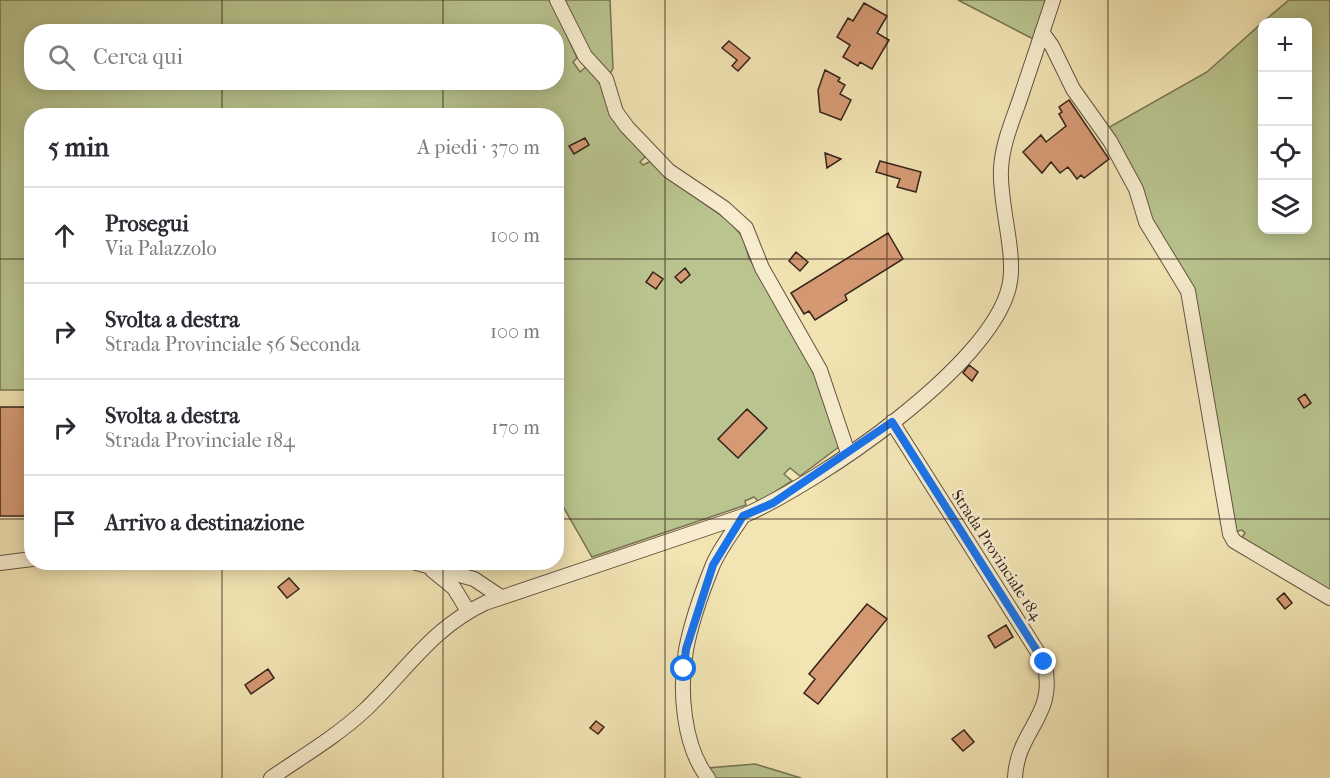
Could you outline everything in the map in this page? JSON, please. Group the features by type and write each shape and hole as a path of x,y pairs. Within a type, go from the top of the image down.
{"street":[{"path":"557,0 585,56 606,79 616,112 627,127 669,171 724,207 746,228 762,268 820,370 848,453"},
{"path":"272,778 364,711 436,635 468,611 501,597 743,516 773,503 892,422 952,373 982,339 1005,303 1010,284 1010,268 1001,188 1003,149 1053,0"},
{"path":"1042,32 1052,46 1073,89 1110,141 1136,189 1146,222 1188,291 1230,534 1234,541 1330,598"},
{"name":"Strada Provinciale 184","path":"892,422 1044,662 1048,677 1045,708 1021,745 1015,778"},
{"path":"708,778 696,761 692,750 685,705 686,649 713,565 743,516"},
{"path":"0,563 24,560"},
{"path":"428,570 454,588 468,611"},
{"path":"441,570 474,579 501,597"}],"green space":[{"path":"0,0 551,0 562,24 24,24 24,90 564,90 564,29 577,58 573,62 580,72 586,67 596,77 646,156 640,162 643,165 651,161 664,175 729,221 743,237 749,258 813,368 840,446 800,476 790,468 784,474 792,481 759,502 754,497 745,501 746,505 592,557 564,508 564,108 24,108 24,390 0,390"},
{"path":"564,0 610,0 613,68 610,74 586,50"},
{"path":"958,0 1046,0 1033,39"},
{"path":"1289,0 1330,0 1330,594 1238,542 1245,533 1242,530 1234,532 1193,291 1149,217 1106,129 1207,72 1258,27 1258,234 1312,234 1312,18 1268,18"},
{"path":"755,764 801,778 715,778 708,768"}],"building":[{"path":"864,3 887,16 877,33 889,40 872,69 860,62 858,66 843,57 850,45 837,37 848,18 853,21"},
{"path":"729,41 750,58 738,71 732,66 737,60 722,48"},
{"path":"825,70 840,78 838,81 845,85 840,94 851,100 841,120 820,112 818,90"},
{"path":"1069,100 1109,159 1084,178 1081,175 1077,179 1068,167 1060,173 1051,162 1042,173 1023,152 1041,135 1046,142 1066,126 1059,114 1062,112 1059,107"},
{"path":"585,138 589,145 574,154 569,146"},
{"path":"825,153 841,159 827,168"},
{"path":"880,161 921,172 916,192 897,187 900,179 876,172"},
{"path":"888,233 903,259 845,295 847,300 815,320 809,311 804,314 791,293"},
{"path":"796,252 808,262 800,271 789,261"},
{"path":"685,268 690,275 681,283 675,277"},
{"path":"653,272 663,279 656,289 646,282"},
{"path":"969,365 978,372 972,381 963,373"},
{"path":"1305,394 1311,403 1304,408 1298,399"},
{"path":"0,407 24,407 24,516 0,516"},
{"path":"747,409 767,428 738,458 718,439"},
{"path":"289,578 299,589 287,598 278,587"},
{"path":"1284,593 1292,603 1285,609 1277,599"},
{"path":"867,604 887,619 818,704 804,693 815,679 809,674"},
{"path":"1006,625 1013,637 995,648 988,636"},
{"path":"268,669 274,678 251,694 245,685"},
{"path":"596,721 604,727 598,734 590,728"},
{"path":"964,730 974,742 963,751 952,739"}],"route":[{"path":"684,669 686,649 713,565 743,516 773,503 892,422 1044,662"}]}
